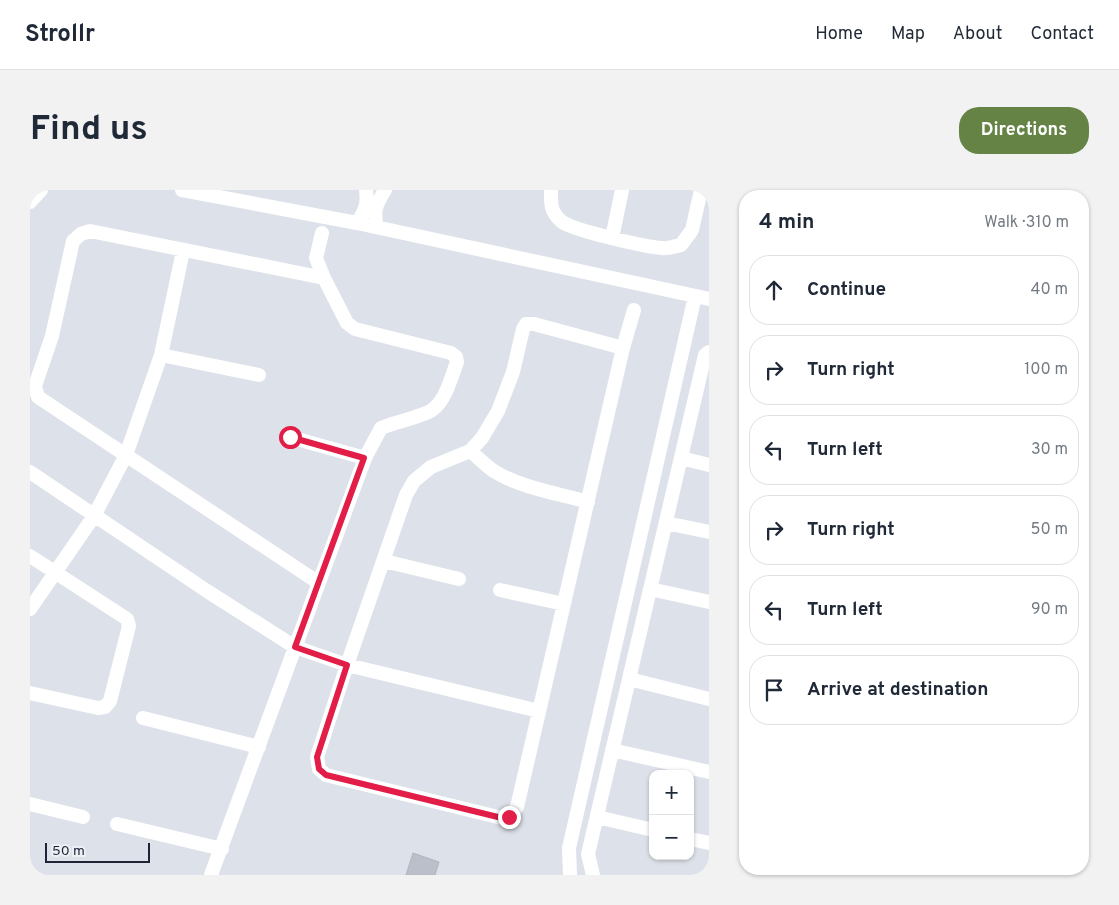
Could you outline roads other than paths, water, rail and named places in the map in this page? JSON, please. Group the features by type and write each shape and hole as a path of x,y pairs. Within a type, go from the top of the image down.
{"street":[{"path":"30,202 41,190"},
{"path":"182,190 377,227 709,299"},
{"path":"357,223 365,210 367,201 366,190"},
{"path":"377,227 374,213 385,190"},
{"path":"551,190 551,209 562,222 569,226 612,238 664,249 681,245 692,230 701,190"},
{"path":"612,238 622,190"},
{"path":"318,583 38,397 35,386 52,336 72,241 81,234 90,232 324,278"},
{"path":"212,875 364,458 380,428 430,411 438,404 457,362 456,357 451,353 355,328 347,323 316,258 322,233"},
{"path":"30,609 94,516 126,455 161,355 183,251"},
{"path":"570,875 569,848 695,296"},
{"path":"623,348 534,324 526,324 523,328 513,372 498,411 482,438 470,451 431,467 414,481 406,495 317,757 319,769 326,775 502,818 509,817 517,808 623,348 634,310"},
{"path":"593,875 588,854 705,355 709,352"},
{"path":"161,355 259,375"},
{"path":"290,437 364,458"},
{"path":"470,451 502,476 519,483 588,502"},
{"path":"681,458 709,465"},
{"path":"30,472 207,591 295,647 347,665 539,711"},
{"path":"666,523 709,532"},
{"path":"30,556 127,619 129,626 110,702 105,706 98,708 30,693"},
{"path":"384,561 459,579"},
{"path":"650,589 709,602"},
{"path":"500,590 564,604"},
{"path":"629,679 709,699"},
{"path":"143,718 259,747"},
{"path":"612,750 709,772"},
{"path":"30,804 83,817"},
{"path":"597,817 649,829"},
{"path":"117,824 222,849"},
{"path":"694,840 709,843"}]}
